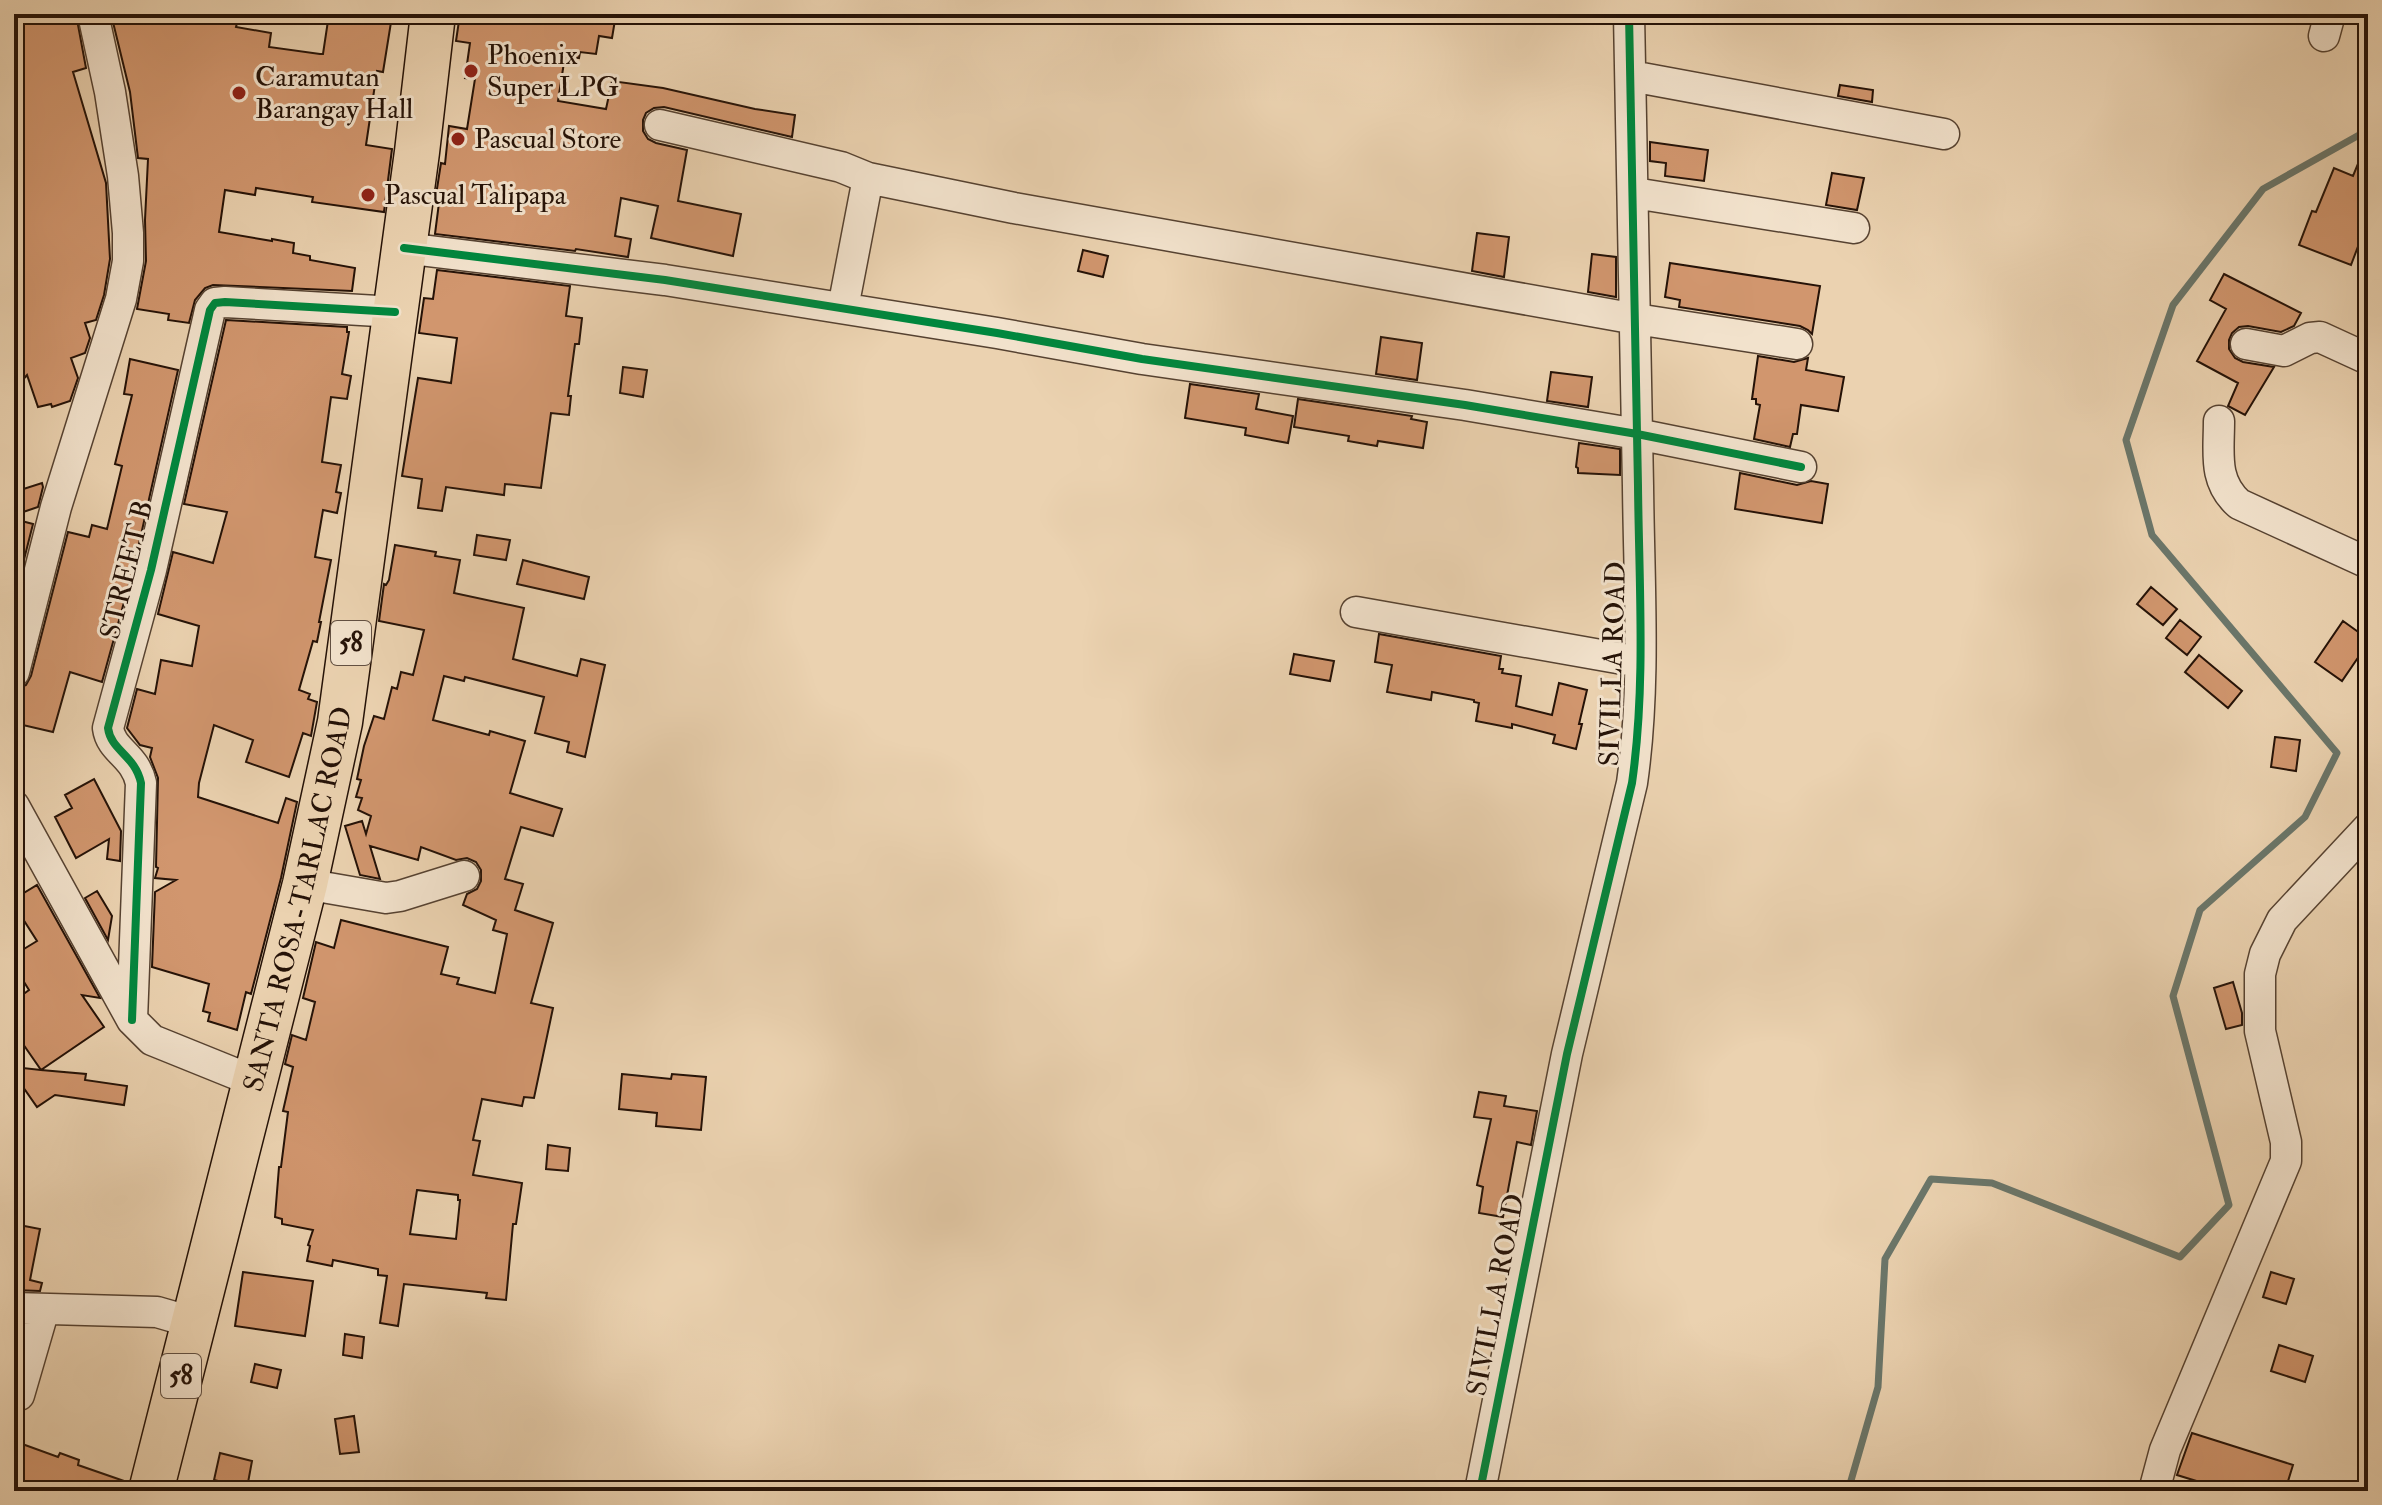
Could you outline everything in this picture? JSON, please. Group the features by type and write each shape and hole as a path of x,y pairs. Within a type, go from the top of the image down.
{"highway":[{"name":"SANTA ROSA-TARLAC ROAD","path":"151,1491 305,884 340,722 433,14"}],"street":[{"path":"14,672 56,507 121,299 128,261 123,176 110,92 93,14"},
{"name":"SIVILLA ROAD","path":"1480,1491 1567,1054 1632,783 1635,757 1640,662 1629,14"},
{"path":"1631,76 1944,134"},
{"path":"660,125 841,167 868,178 1014,208 1636,319 1797,344"},
{"path":"843,308 868,178"},
{"path":"1634,193 1854,228"},
{"path":"404,248 665,280 1142,359 1465,405 1637,434 1801,467"},
{"name":"STREET B","path":"132,1020 141,783 138,770 114,745 108,728 151,570 210,310 215,303 225,302 395,312"},
{"path":"2246,344 2284,351 2310,338 2320,337 2368,359"},
{"path":"2219,421 2221,481 2227,493 2239,504 2368,563"},
{"path":"1356,612 1640,662"},
{"path":"14,806 132,1020 152,1040 256,1082"},
{"path":"2154,1491 2165,1450 2286,1161 2286,1142 2260,1031 2260,974 2265,954 2282,920 2368,828"},
{"path":"305,884 386,898 464,876"},
{"path":"14,1308 157,1312 195,1323"},
{"path":"19,1395 44,1309"}],"building":[{"path":"14,14 76,14 86,68 73,72 106,183 110,259 104,295 96,320 85,323 90,338 85,353 71,358 78,378 70,401 52,407 51,404 38,407 27,375 14,390"},
{"path":"111,14 229,14 228,21 237,23 236,27 271,33 269,47 320,54 323,54 329,14 392,16 383,72 377,71 366,145 392,149 384,212 312,202 313,197 256,188 255,195 225,190 219,232 294,243 293,253 310,256 310,260 355,268 352,291 213,285 205,288 195,300 189,323 168,320 169,314 137,309 146,261 148,159 138,158 130,92"},
{"path":"460,14 591,14 615,20 612,38 599,36 596,54 580,52 579,58 565,56 558,101 606,109 612,81 663,88 795,115 792,137 664,107 646,113 643,131 648,139 687,150 678,201 741,214 733,256 651,238 658,206 621,198 615,236 631,239 628,257 435,234 440,195 436,195 441,163 445,164 449,126 467,129 475,79 465,78 470,43 456,41"},
{"path":"1840,85 1873,90 1872,102 1838,96"},
{"path":"1650,142 1708,150 1704,181 1665,176 1666,163 1650,161"},
{"path":"2367,142 2368,220 2351,265 2299,245 2334,168 2353,176"},
{"path":"1832,173 1864,178 1857,210 1826,205"},
{"path":"1477,233 1509,237 1504,277 1472,271"},
{"path":"1083,250 1108,256 1103,277 1078,271"},
{"path":"1592,254 1616,257 1616,297 1588,292"},
{"path":"1670,263 1820,286 1812,334 1800,326 1679,307 1680,300 1665,297"},
{"path":"437,270 570,286 566,316 582,318 568,396 571,396 569,415 551,413 541,488 505,484 504,495 446,487 442,511 418,508 422,479 402,476 418,378 451,383 457,338 419,333 424,298 433,299"},
{"path":"2224,274 2301,313 2294,326 2281,332 2248,326 2239,327 2232,333 2229,349 2235,358 2274,367 2245,415 2228,406 2238,383 2197,361 2226,309 2210,300"},
{"path":"226,320 347,327 349,332 342,374 351,376 347,399 331,397 322,462 341,465 336,492 341,493 337,513 323,510 315,557 331,560 317,642 313,641 299,690 310,694 308,699 317,702 311,736 303,733 289,777 246,762 253,740 214,725 199,783 198,797 278,823 286,798 297,802 251,994 246,992 237,1030 208,1021 210,1013 203,1011 209,984 152,967 155,892 176,880 155,878 158,868 158,778 150,757 152,748 140,745 127,728 137,689 155,694 161,660 192,666 199,626 158,614 173,552 213,563 227,512 184,504"},
{"path":"1381,337 1422,343 1417,380 1376,374"},
{"path":"1758,356 1794,362 1808,358 1806,370 1844,377 1838,411 1801,405 1797,434 1793,434 1790,447 1754,439 1760,405 1752,399"},
{"path":"130,359 178,370 134,566 102,682 70,672 53,732 14,723 17,689 26,685 31,676 68,532 89,537 92,525 107,529 122,466 115,464 132,395 124,394"},
{"path":"623,367 647,370 643,397 620,393"},
{"path":"1551,372 1592,377 1588,407 1547,401"},
{"path":"1190,384 1259,394 1256,409 1293,416 1288,443 1245,435 1246,428 1185,418"},
{"path":"1298,399 1412,416 1411,419 1427,422 1423,448 1378,441 1377,446 1348,441 1349,436 1294,427"},
{"path":"1579,443 1620,449 1620,475 1578,473"},
{"path":"1740,473 1797,485 1811,481 1828,484 1822,523 1735,509"},
{"path":"42,483 38,507 14,515 14,492"},
{"path":"14,519 33,524 14,599"},
{"path":"477,535 510,540 506,560 474,555"},
{"path":"395,545 460,560 454,593 524,608 513,659 577,676 581,659 605,665 585,757 567,752 569,742 535,733 544,697 465,677 464,681 444,676 433,720 525,741 510,793 562,809 553,836 521,827 505,879 523,884 515,910 553,923 531,1003 553,1008 534,1098 524,1097 522,1106 482,1099 473,1140 480,1141 473,1175 522,1183 516,1224 513,1224 506,1300 486,1298 487,1293 404,1284 398,1326 380,1323 387,1276 378,1275 378,1269 333,1260 332,1266 307,1261 313,1230 282,1224 282,1219 275,1217 288,1112 283,1111 293,1067 285,1064 292,1035 306,1040 315,1002 303,998 316,942 334,948 341,920 448,947 441,974 459,978 457,984 495,993 507,934 493,930 496,920 463,905 467,894 477,889 481,881 481,870 476,862 467,858 456,860 421,847 418,860 370,846 380,879 360,875 345,826 362,821 366,834 371,816 358,810 362,798 356,797 364,746 374,716 384,719 392,687 397,689 401,672 413,675 424,630 379,621 384,584 389,580","holes":["417,1190 458,1195 456,1239 410,1234"]},
{"path":"523,560 589,577 584,599 517,584"},
{"path":"2151,587 2177,609 2163,625 2137,604"},
{"path":"2180,620 2201,637 2187,655 2166,638"},
{"path":"2343,621 2368,639 2368,643 2342,681 2315,662"},
{"path":"1379,634 1501,656 1499,669 1503,669 1502,673 1521,676 1516,706 1552,715 1559,683 1587,690 1576,749 1553,743 1555,735 1512,724 1512,728 1476,721 1479,703 1474,700 1432,692 1431,700 1387,692 1392,665 1375,662"},
{"path":"1294,654 1334,661 1330,681 1290,674"},
{"path":"2199,655 2242,691 2228,708 2185,672"},
{"path":"2275,737 2300,740 2296,771 2271,767"},
{"path":"94,779 121,831 120,861 107,859 109,839 76,858 55,817 72,808 65,795"},
{"path":"37,885 100,998 82,995 104,1027 41,1070 14,1031 14,1001 29,990 14,966 14,955 37,941 14,905 14,899"},
{"path":"97,891 112,916 108,940 85,898"},
{"path":"2233,982 2242,1013 2242,1025 2226,1029 2214,988"},
{"path":"14,1067 86,1074 85,1080 127,1086 124,1105 55,1095 37,1107 14,1074"},
{"path":"622,1074 671,1079 672,1074 706,1077 701,1130 656,1126 657,1113 619,1109"},
{"path":"1479,1092 1506,1096 1504,1106 1537,1111 1531,1145 1517,1142 1503,1217 1479,1213 1483,1187 1477,1185 1491,1119 1474,1117"},
{"path":"548,1145 570,1148 568,1171 546,1169"},
{"path":"14,1224 40,1229 30,1280 42,1283 40,1291 14,1290"},
{"path":"243,1272 313,1281 305,1336 235,1326"},
{"path":"2271,1272 2294,1279 2286,1304 2263,1297"},
{"path":"345,1334 364,1337 362,1358 343,1355"},
{"path":"2279,1345 2313,1356 2305,1382 2271,1371"},
{"path":"255,1364 281,1370 277,1388 251,1382"},
{"path":"354,1416 359,1452 340,1454 335,1419"},
{"path":"2192,1433 2293,1465 2285,1491 2229,1491 2177,1475"},
{"path":"14,1441 58,1457 60,1453 79,1460 78,1465 127,1482 127,1491 14,1491"},
{"path":"220,1453 252,1461 247,1488 214,1480"}],"waterway":[{"path":"1848,1491 1878,1387 1885,1259 1931,1179 1992,1183 2180,1257 2229,1205 2173,996 2200,910 2305,817 2337,753 2152,535 2126,440 2173,305 2263,189 2368,130"}],"cycle path":[{"path":"1480,1491 1567,1054 1632,783 1636,746 1641,635 1629,14"},
{"path":"404,248 665,280 1142,359 1465,405 1637,434 1801,467"},
{"path":"132,1020 141,783 134,766 114,742 108,728 151,570 210,310 215,303 225,302 395,312"}],"place":[{"name":"Phoenix Super LPG","path":"471,71"},
{"name":"Caramutan Barangay Hall","path":"239,93"},
{"name":"Pascual Store","path":"458,139"},
{"name":"Pascual Talipapa","path":"368,195"}]}
